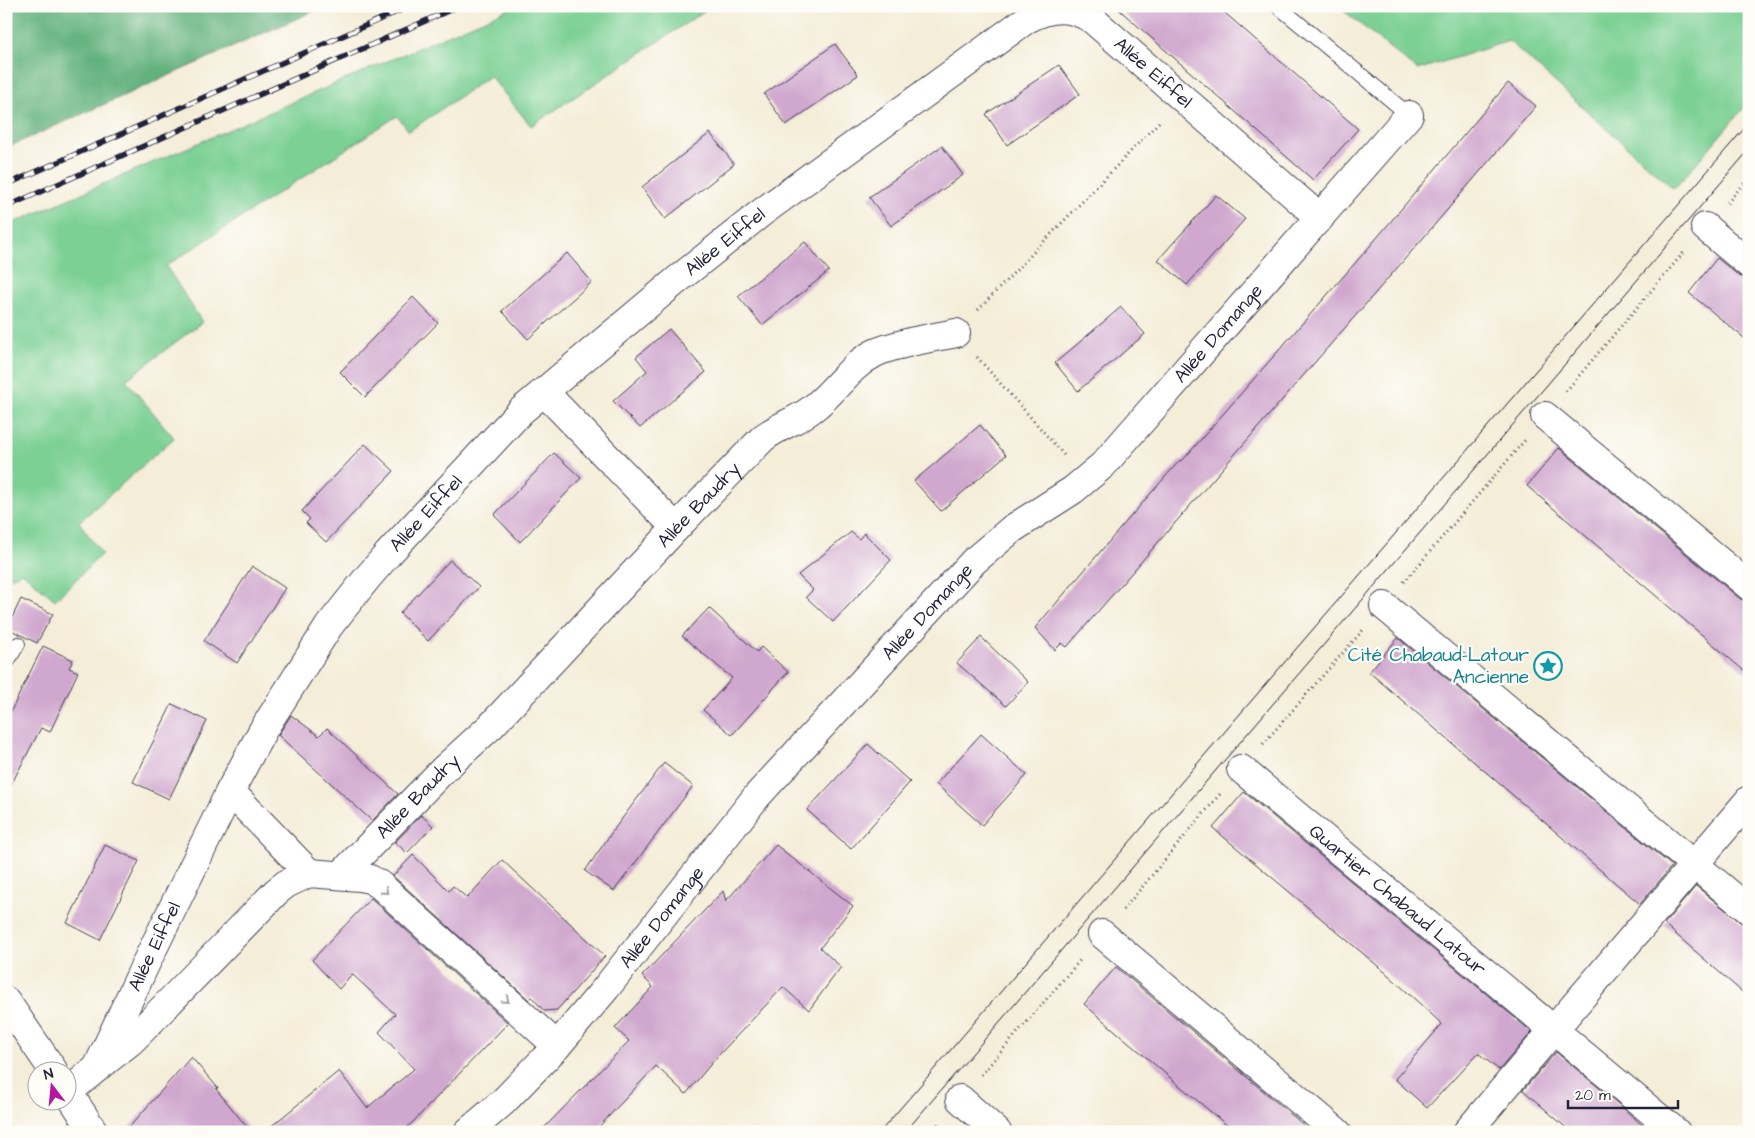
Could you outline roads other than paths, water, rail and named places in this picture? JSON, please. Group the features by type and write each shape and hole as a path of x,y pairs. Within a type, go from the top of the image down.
{"street":[{"name":"Allée Eiffel","path":"78,1084 97,1068 150,954 230,792 263,730 330,626 349,600 388,554 521,411 731,236 1012,30 1040,13 1056,9 1082,13 1093,20 1320,218"},
{"name":"Allée Domange","path":"468,1132 503,1102 557,1046 606,988 770,782 974,561 1012,528 1086,481 1103,465 1409,115"},
{"path":"1705,227 1749,264"},
{"name":"Allée Baudry","path":"341,875 444,769 491,726 763,438 778,427 811,410 863,360 893,347 956,333"},
{"path":"544,392 676,528"},
{"path":"1545,416 1749,586"},
{"path":"1384,606 1749,910"},
{"name":"Quartier Chabaud Latour","path":"1241,769 1676,1132"},
{"path":"230,792 309,873"},
{"path":"1467,1132 1749,800"},
{"path":"97,1068 140,1032 276,892 286,884 309,873 370,879 380,885 557,1046"},
{"path":"1102,934 1337,1132"},
{"path":"6,1001 46,1060"},
{"path":"960,1099 997,1132"},
{"path":"78,1107 94,1132"}],"lane":[{"path":"1278,6 1409,115"},
{"path":"6,664 18,644"}],"tram line":[{"path":"880,1132 1749,123"},
{"path":"905,1132 1749,150"}],"railway":[{"path":"6,185 410,6"},
{"path":"6,207 459,6"}],"place":[{"name":"Cité Chabaud-Latour Ancienne","path":"1548,666"}]}
